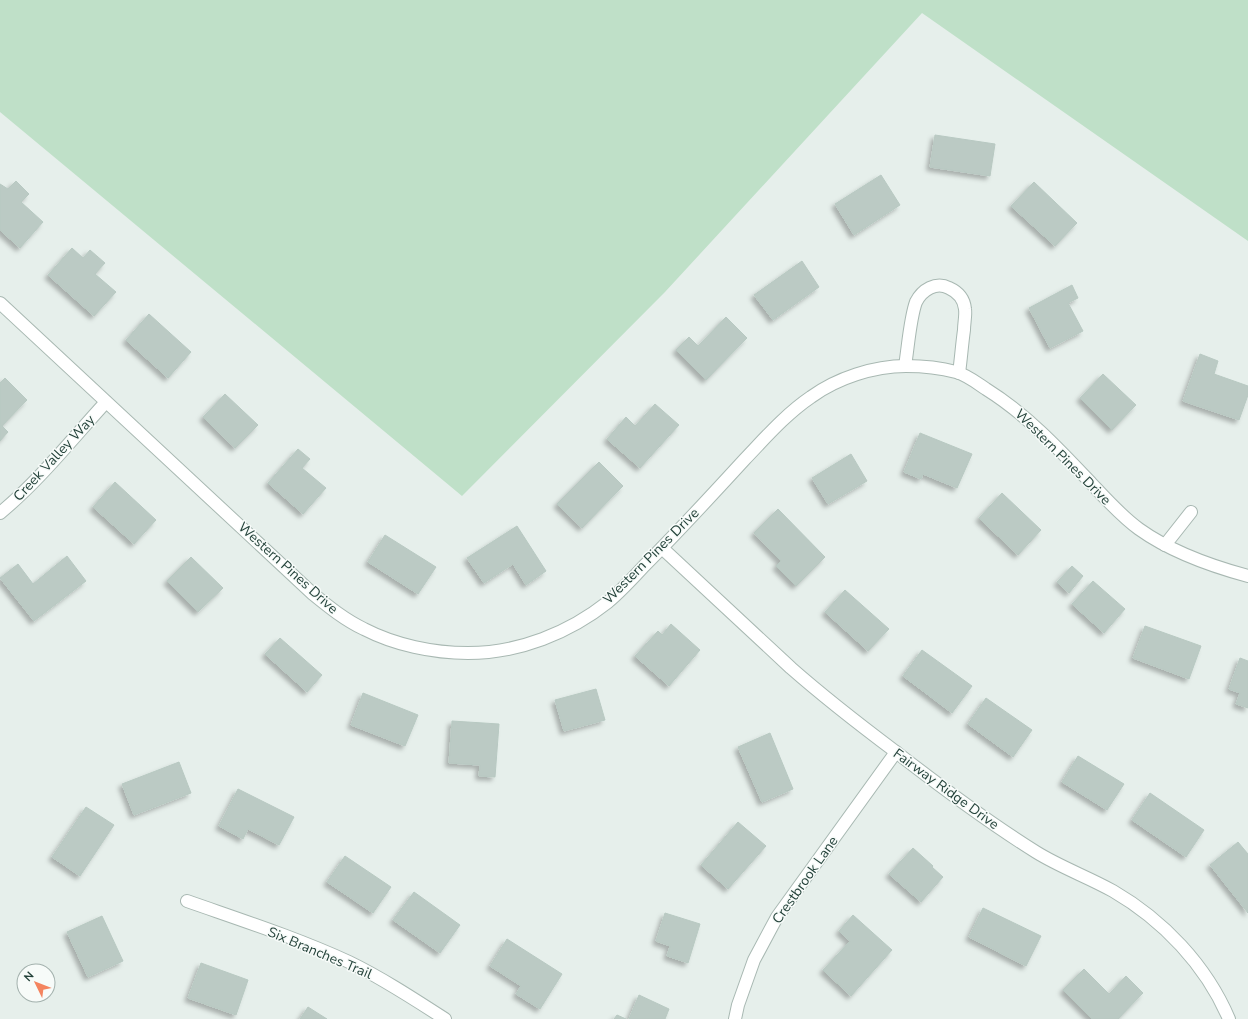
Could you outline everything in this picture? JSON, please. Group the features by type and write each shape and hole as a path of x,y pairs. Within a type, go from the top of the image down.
{"street":[{"path":"905,366 914,310 917,301 929,288 935,286 946,286 962,297 966,310 959,373"},
{"name":"Western Pines Drive","path":"0,303 308,588 337,613 364,629 388,639 414,646 450,653 481,653 513,649 548,637 580,621 610,601 662,548 770,432 791,412 829,386 848,378 870,371 905,366 932,367 959,373 1005,401 1035,425 1121,515 1141,530 1165,545 1205,563 1248,576"},
{"name":"Creek Valley Way","path":"0,513 13,502 44,470 106,402"},
{"path":"1165,545 1191,512"},
{"name":"Fairway Ridge Drive","path":"662,548 792,668 896,752 1005,832 1039,853 1111,890 1149,915 1189,954 1210,983 1229,1019"},
{"name":"Crestbrook Lane","path":"735,1019 738,1005 754,960 777,917 896,752"},
{"name":"Six Branches Trail","path":"187,901 281,934 349,962 377,977 446,1019"}],"green space":[{"path":"0,0 1248,0 1248,241 922,13 665,292 462,496 0,112"}],"building":[{"path":"935,135 995,144 990,176 930,167"},
{"path":"881,175 900,205 854,235 835,204"},
{"path":"16,181 29,194 21,202 43,222 20,248 0,230 0,184 8,189"},
{"path":"1034,182 1077,223 1055,246 1011,206"},
{"path":"72,248 83,258 90,250 105,263 95,274 116,292 94,316 48,275"},
{"path":"802,261 819,287 773,320 754,295"},
{"path":"1072,285 1078,298 1068,303 1083,331 1050,348 1029,308"},
{"path":"149,314 191,352 168,378 126,340"},
{"path":"726,317 747,338 706,380 676,350 689,337 698,346"},
{"path":"1200,354 1218,361 1214,374 1248,386 1248,395 1239,420 1183,401"},
{"path":"1103,374 1136,405 1112,430 1080,398"},
{"path":"5,378 27,400 2,426 8,432 0,441 0,383"},
{"path":"225,394 258,425 235,448 203,417"},
{"path":"655,404 679,425 640,468 607,439 626,417 635,426"},
{"path":"920,433 972,454 957,488 923,474 921,479 904,472"},
{"path":"298,449 310,459 302,468 326,488 303,514 268,483"},
{"path":"851,454 867,481 828,504 812,478"},
{"path":"599,462 623,486 582,528 557,504"},
{"path":"115,482 156,520 134,544 93,507"},
{"path":"1002,493 1041,530 1018,555 979,518"},
{"path":"778,509 825,557 796,586 776,566 781,561 754,533"},
{"path":"517,526 546,571 526,585 513,564 484,583 467,558"},
{"path":"385,535 436,567 418,594 368,562"},
{"path":"67,556 86,581 34,621 0,578 18,564 33,584"},
{"path":"191,557 223,588 198,612 167,581"},
{"path":"1072,566 1083,576 1069,593 1057,582"},
{"path":"1093,581 1125,609 1104,633 1072,604"},
{"path":"845,590 889,629 868,651 825,612"},
{"path":"671,624 700,650 669,686 635,656 658,631 662,635"},
{"path":"1145,626 1201,646 1189,679 1133,658"},
{"path":"280,638 322,675 307,692 265,654"},
{"path":"922,650 972,686 952,713 903,676"},
{"path":"1240,658 1248,661 1248,708 1236,704 1240,693 1229,689"},
{"path":"596,689 605,720 564,731 555,700"},
{"path":"363,693 418,715 405,746 351,725"},
{"path":"986,698 1032,730 1013,757 968,724"},
{"path":"452,721 499,724 495,777 479,776 480,765 449,763"},
{"path":"770,733 793,789 762,802 738,747"},
{"path":"1078,756 1124,784 1107,810 1062,782"},
{"path":"179,762 191,793 134,815 122,784"},
{"path":"238,789 294,817 279,845 248,829 243,839 219,826"},
{"path":"1150,793 1204,830 1186,857 1132,820"},
{"path":"86,807 114,825 80,876 52,857"},
{"path":"738,822 766,846 728,889 701,865"},
{"path":"1238,842 1248,854 1248,913 1210,865"},
{"path":"913,848 943,877 921,902 889,874"},
{"path":"345,856 391,887 373,913 327,882"},
{"path":"414,892 460,925 440,953 393,920"},
{"path":"983,908 1041,936 1026,966 969,937"},
{"path":"665,913 700,924 688,963 667,956 670,946 656,941"},
{"path":"853,915 892,950 851,996 823,970 850,941 839,931"},
{"path":"102,916 123,961 88,977 67,932"},
{"path":"507,939 562,974 540,1009 516,994 521,986 490,966"},
{"path":"201,963 248,980 236,1015 188,998"},
{"path":"1084,969 1109,994 1126,976 1143,993 1118,1019 1092,1019 1063,990"},
{"path":"639,995 669,1009 665,1019 629,1019"},
{"path":"308,1007 327,1019 300,1019"},
{"path":"617,1015 626,1019 614,1019"}]}
